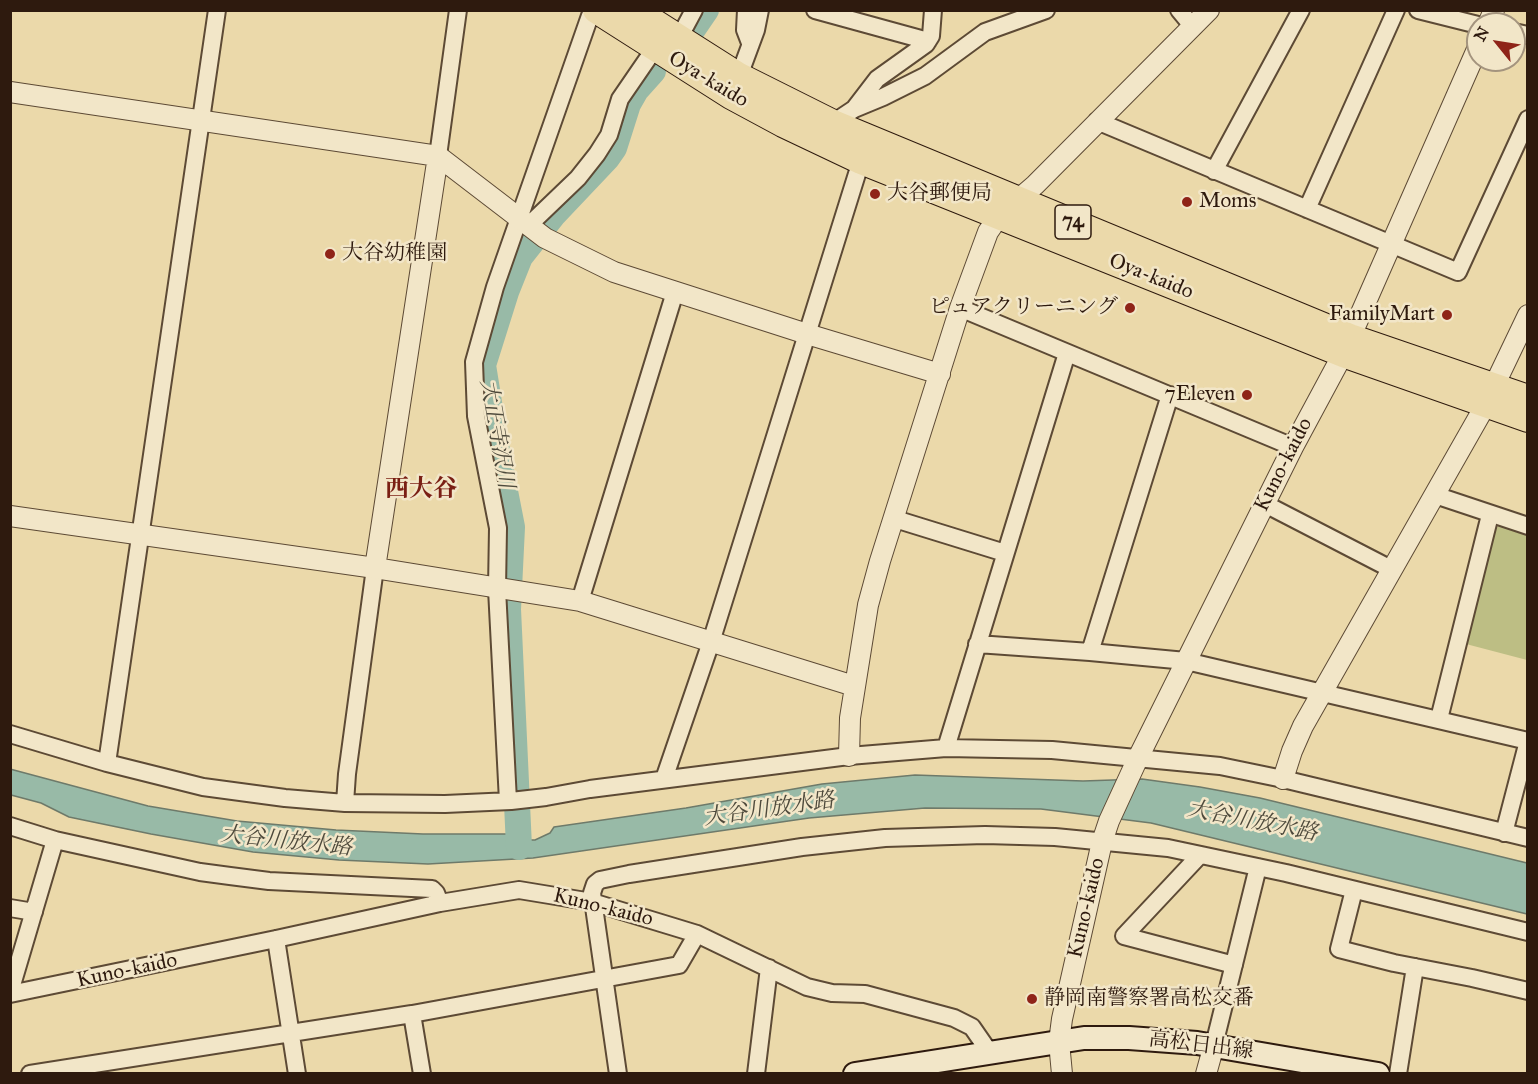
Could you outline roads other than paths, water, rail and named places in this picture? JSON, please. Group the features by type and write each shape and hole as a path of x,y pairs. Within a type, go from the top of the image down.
{"main road":[{"name":"Oya-kaido","path":"594,10 655,48 735,86 833,123 1008,208 1346,346 1490,396 1527,419"},
{"name":"Oya-kaido","path":"635,10 679,38 783,124 861,161 1008,208"},
{"name":"Oya-kaido","path":"1490,396 1527,398"},
{"name":"高松日出線","path":"1059,1042 1084,1038 1129,1038 1214,1046 1378,1074"},
{"path":"855,1074 1059,1042"}],"street":[{"path":"107,763 217,10"},
{"path":"345,803 346,774 375,568 458,10"},
{"path":"532,228 594,10"},
{"path":"679,38 694,10"},
{"path":"746,10 745,30 750,43"},
{"path":"735,86 756,30 760,10"},
{"path":"815,10 928,41"},
{"path":"854,109 877,79 928,41 931,36 933,10"},
{"path":"833,123 854,109 883,98 925,76 985,32 1046,10"},
{"path":"1179,10 1193,27"},
{"path":"849,756 854,686 868,605 960,308 988,232 1008,208 1035,184 1209,10"},
{"path":"1214,171 1301,10"},
{"path":"1307,209 1396,10"},
{"path":"1418,10 1466,22"},
{"path":"513,801 506,590 498,528 476,416 474,362 495,287 532,228 597,154 609,135 620,99 655,48"},
{"name":"Kuno-kaido","path":"1062,1074 1059,1042 1062,1019 1102,842 1116,806 1293,447 1346,346 1467,72"},
{"path":"10,92 438,156 532,228 561,247 614,272 940,374"},
{"path":"1097,121 1458,272 1527,119"},
{"path":"664,779 711,642 861,161"},
{"path":"580,601 675,292"},
{"path":"960,308 1293,447"},
{"path":"1283,779 1303,726 1490,396 1527,315"},
{"path":"946,748 1067,352"},
{"path":"1090,652 1170,395"},
{"path":"1435,495 1527,526"},
{"path":"1265,504 1391,569"},
{"path":"1439,719 1490,515"},
{"path":"10,516 375,568 580,601 854,686"},
{"path":"894,519 1005,553"},
{"path":"977,644 1186,662 1527,741 1504,833"},
{"path":"10,734 107,763 203,787 345,803 445,804 513,801 849,756 946,748 1052,750 1220,766 1527,838"},
{"path":"10,826 55,840 181,868 230,876 269,881 432,889 440,903"},
{"path":"618,1074 592,902 595,884 606,878 848,841 985,835 1055,837 1168,848 1258,867 1527,932"},
{"path":"10,993 55,840"},
{"path":"1200,855 1124,936 1234,965"},
{"path":"1206,1074 1258,867"},
{"name":"Kuno-kaido","path":"10,993 440,903 519,890 592,902 697,934 807,987 832,993 865,994 954,1018 972,1027 990,1053"},
{"path":"1354,890 1339,949 1527,991"},
{"path":"10,908 34,912"},
{"path":"30,1074 412,1014 679,965 697,934"},
{"path":"276,939 297,1074"},
{"path":"1398,1074 1415,967"},
{"path":"756,1074 769,968"},
{"path":"412,1014 422,1074"}],"water":[{"name":"大谷川放水路","path":"10,769 148,806 237,821 336,830 423,834 509,834 516,828 521,829 528,840 535,840 550,833 554,827 686,808 822,784 915,775 1083,781 1142,779 1260,798 1527,863 1527,914 1151,823 1041,809 925,808 809,818 533,858 428,864 339,860 253,852 69,817 41,803 11,795"}],"waterway":[{"name":"大正寺沢川","path":"693,29 706,10"},
{"name":"大正寺沢川","path":"519,847 508,609 512,527 483,365 506,292 520,257 554,214 607,158 614,148 628,104 636,90 653,71"}],"place":[{"name":"大谷郵便局","path":"875,194"},
{"name":"Moms","path":"1187,202"},
{"name":"大谷幼稚園","path":"330,254"},
{"name":"ピュアクリーニング","path":"1130,308"},
{"name":"FamilyMart","path":"1447,315"},
{"name":"7Eleven","path":"1247,395"},
{"name":"静岡南警察署高松交番","path":"1032,999"}],"district":[{"name":"西大谷","path":"421,490"}]}
